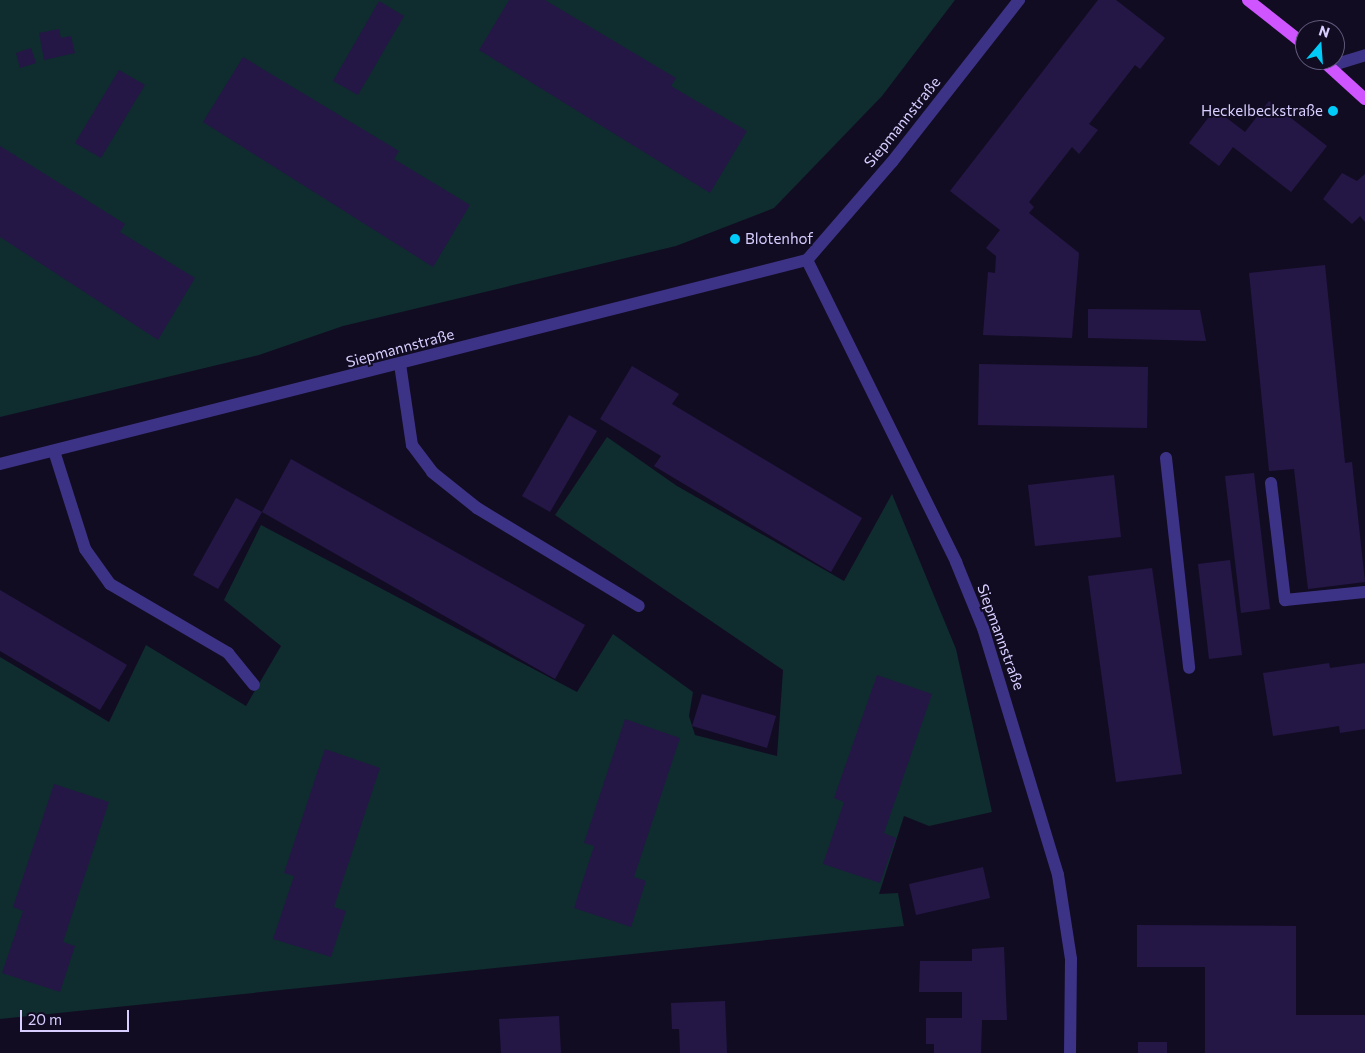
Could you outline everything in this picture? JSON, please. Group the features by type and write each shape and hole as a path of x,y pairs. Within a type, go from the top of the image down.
{"main road":[{"path":"1248,0 1295,38"},
{"path":"1334,70 1365,99"}],"street":[{"name":"Siepmannstraße","path":"0,464 807,260 892,162 1019,0"},
{"path":"1345,59 1365,55"},
{"name":"Siepmannstraße","path":"807,260 956,562 986,637 1058,875 1071,959 1070,1053"},
{"path":"400,364 412,445 432,472 477,508 639,606"},
{"path":"54,451 85,549 110,584 228,652 254,685"},
{"path":"1166,458 1189,668"},
{"path":"1271,483 1285,600 1365,592"}],"green space":[{"path":"0,0 955,0 882,96 774,208 676,246 343,326 259,355 0,417"},
{"path":"607,437 677,486 844,581 892,494 956,649 992,812 929,826 904,816 879,894 898,893 904,926 0,1019 0,657 109,722 146,645 246,706 281,646 224,600 261,525 577,692 613,634 693,692 689,716 695,735 777,756 783,670 555,515"}],"building":[{"path":"509,0 545,0 676,78 671,86 747,131 710,193 479,50"},
{"path":"1098,0 1116,0 1165,38 1140,69 1135,65 1089,124 1098,130 1079,154 1072,147 1029,202 1034,207 1029,213 1079,253 1072,338 983,335 988,272 995,273 996,256 986,248 1000,230 950,191"},
{"path":"379,1 404,16 358,95 333,81"},
{"path":"59,29 61,38 71,36 75,53 44,60 39,33"},
{"path":"31,48 36,63 20,68 16,53"},
{"path":"243,57 399,151 394,159 470,205 433,267 203,122"},
{"path":"119,70 145,85 101,158 75,143"},
{"path":"1269,101 1327,146 1291,192 1233,147 1219,166 1189,143 1215,109 1245,132"},
{"path":"0,146 125,224 120,232 195,278 158,340 0,237"},
{"path":"1342,173 1357,181 1365,174 1365,222 1360,216 1352,224 1323,199"},
{"path":"1325,265 1345,463 1352,462 1365,582 1308,589 1294,469 1269,471 1249,273"},
{"path":"1088,309 1200,310 1206,341 1088,338"},
{"path":"979,364 1148,367 1147,428 978,425"},
{"path":"632,366 679,394 672,404 862,518 831,572 654,466 661,456 600,419"},
{"path":"569,415 597,431 550,512 522,496"},
{"path":"291,459 585,625 555,679 262,512"},
{"path":"1254,473 1270,609 1241,613 1225,476"},
{"path":"1114,475 1121,537 1035,546 1028,485"},
{"path":"236,498 262,512 218,589 193,575"},
{"path":"1230,560 1242,655 1209,659 1198,564"},
{"path":"1152,568 1182,774 1116,782 1088,576"},
{"path":"0,590 127,665 100,710 0,651"},
{"path":"1329,663 1330,668 1365,663 1365,729 1340,733 1339,726 1273,736 1263,673"},
{"path":"877,675 932,694 884,833 896,838 880,883 823,864 844,802 834,798"},
{"path":"702,694 776,716 767,748 692,726"},
{"path":"625,719 680,738 634,877 646,881 631,927 574,908 594,846 584,843"},
{"path":"325,749 380,768 334,907 346,911 331,957 273,939 294,876 284,873"},
{"path":"54,784 109,802 63,942 75,946 60,992 2,973 23,911 13,907"},
{"path":"983,867 990,898 916,915 909,884"},
{"path":"1137,925 1296,926 1296,1015 1365,1015 1365,1053 1205,1053 1205,967 1137,967"},
{"path":"1004,947 1007,1020 982,1020 981,1053 934,1053 934,1044 926,1044 926,1018 962,1018 962,992 919,992 920,961 972,961 972,949"},
{"path":"725,1001 727,1053 680,1053 679,1029 672,1029 671,1003"},
{"path":"559,1016 561,1053 501,1053 499,1019"},
{"path":"1138,1042 1167,1042 1167,1053 1138,1053"}],"place":[{"name":"Heckelbeckstraße","path":"1333,111"},
{"name":"Blotenhof","path":"735,239"}]}
